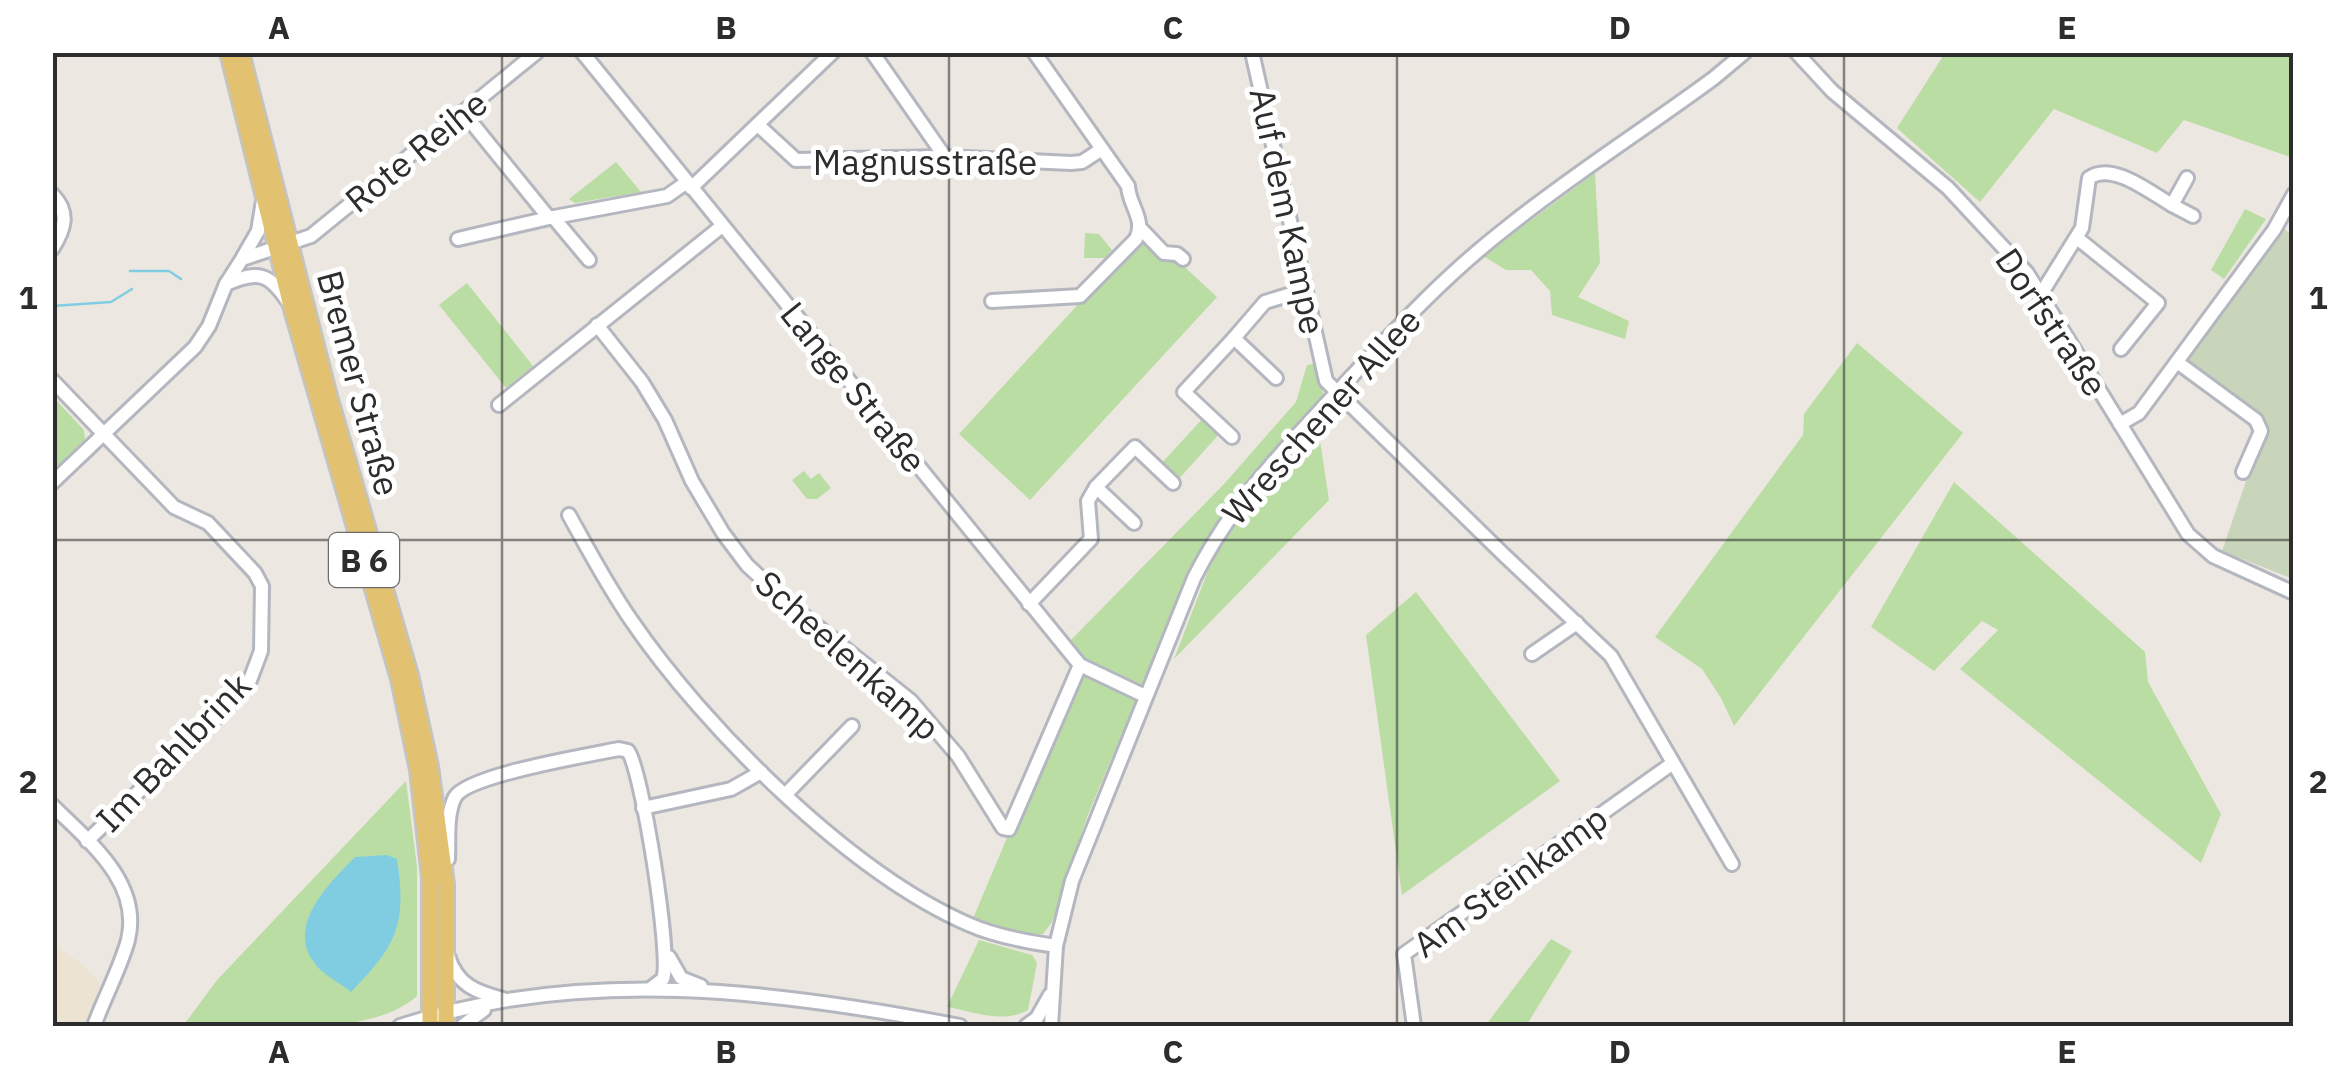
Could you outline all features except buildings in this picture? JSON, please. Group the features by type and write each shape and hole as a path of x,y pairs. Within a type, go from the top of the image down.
{"main road":[{"name":"Bremer Straße","path":"228,52 264,199 284,245 290,306 399,679 418,770 430,878 438,1021"},
{"name":"Bremer Straße","path":"241,52 284,245 410,675 430,766 446,884 448,953 438,1021"}],"street":[{"name":"Rote Reihe","path":"242,260 311,236 537,52"},
{"name":"Lange Straße","path":"582,52 1080,664 1145,696"},
{"path":"458,239 667,196 689,185 758,126 833,52"},
{"path":"872,52 945,157"},
{"path":"992,301 1080,296 1136,239 1140,230 1140,220 1128,198 1128,186 1034,52"},
{"name":"Auf dem Kampe","path":"1252,52 1326,381 1618,664 1732,864"},
{"name":"Wreschener Allee","path":"1051,1026 1056,946 1072,881 1145,696 1215,536 1250,487 1443,281 1504,229 1699,90 1744,52"},
{"name":"Dorfstraße","path":"1796,52 1819,80 1961,201 2016,259 2174,515 2199,546 2294,593"},
{"path":"463,112 589,260"},
{"name":"Magnusstraße","path":"758,126 796,160 945,157 1071,163 1082,162 1102,149"},
{"path":"2040,294 2082,228 2090,178 2095,173 2110,172 2193,216"},
{"path":"2172,205 2186,178"},
{"path":"52,194 62,204 65,218 52,249"},
{"path":"2120,424 2139,413 2274,230 2294,194"},
{"path":"52,482 195,346 258,231 264,199"},
{"path":"500,405 722,226"},
{"path":"1140,230 1164,253 1183,258"},
{"path":"2077,238 2158,303 2121,348"},
{"path":"226,284 248,275 262,276 280,290 290,306"},
{"path":"1232,437 1184,392 1265,302 1304,290"},
{"name":"Scheelenkamp","path":"596,325 642,382 665,420 692,482 747,565 773,591 911,701 948,742 1003,828 1009,829 1080,664"},
{"path":"1234,338 1276,378"},
{"path":"2177,362 2256,420 2261,431 2243,472"},
{"name":"Im Bahlbrink","path":"52,380 174,506 208,523 262,586 262,631 256,666 242,691 87,841"},
{"path":"1030,604 1091,539 1088,500 1135,448 1173,482"},
{"path":"1096,487 1134,523"},
{"path":"568,516 650,648 696,703 786,794 868,862 941,910 1000,935 1056,946"},
{"path":"1532,654 1577,623"},
{"path":"786,794 852,726"},
{"path":"446,884 451,808 461,790 483,779 618,749 628,751 634,759 667,952 663,980 648,990"},
{"name":"Am Steinkamp","path":"1414,1026 1404,954 1673,763"},
{"path":"643,808 732,790 762,772"},
{"path":"52,805 118,876 129,915 129,936 94,1026"},
{"path":"667,952 681,978 717,992"},
{"path":"448,953 456,974 467,986 506,1000"},
{"path":"400,1026 438,1021 506,1000 572,992 648,990 717,992 849,1006 960,1026"},
{"path":"1026,1026 1037,1018 1052,993"},
{"path":"462,1026 472,1016 506,1000"}],"shaded area":[{"path":"53,944 86,967 100,983 87,1026 53,1026"}],"green space":[{"path":"1945,53 2293,53 2293,158 2184,120 2157,153 2054,109 1980,202 1897,128"},
{"path":"616,162 641,192 575,203 569,199"},
{"path":"1595,173 1600,263 1578,297 1629,321 1625,339 1552,315 1550,291 1531,270 1506,270 1483,256"},
{"path":"2245,209 2266,219 2224,279 2211,270"},
{"path":"2276,222 2293,236 2293,579 2222,551 2266,423 2177,362"},
{"path":"1085,233 1099,234 1112,250 1105,258 1084,258"},
{"path":"1145,239 1175,258 1217,297 1030,500 959,434 1094,287"},
{"path":"467,283 533,366 506,388 439,305"},
{"path":"1857,343 1963,433 1734,726 1702,669 1655,637 1803,435 1804,414"},
{"path":"1313,364 1320,373 1323,395 1209,538 1174,609 1087,817 1052,922 1043,934 1031,935 972,921 1019,809 1080,682 1068,643 1224,484 1296,402 1307,365"},
{"path":"53,397 84,430 85,439 53,470"},
{"path":"1204,417 1221,432 1177,481 1160,465"},
{"path":"1319,434 1329,500 1174,659 1211,563 1247,507"},
{"path":"804,471 811,479 819,473 831,488 817,499 807,499 792,480"},
{"path":"1954,482 2145,652 2148,682 2221,814 2201,863 1960,669 1998,630 1982,621 1934,671 1871,627"},
{"path":"1416,592 1560,781 1402,895 1366,635"},
{"path":"406,781 417,867 417,996 396,1010 338,1025 183,1026 217,980"},
{"path":"1551,939 1572,951 1526,1026 1485,1026"},
{"path":"979,940 1032,955 1037,963 1028,1010 999,1017 947,1007"}],"water":[{"path":"387,855 397,859 399,918 379,961 351,992 316,965 306,947 305,932 315,904 355,857"}],"waterway":[{"path":"130,271 169,271 181,279"},
{"path":"52,306 111,302 132,289"}]}
